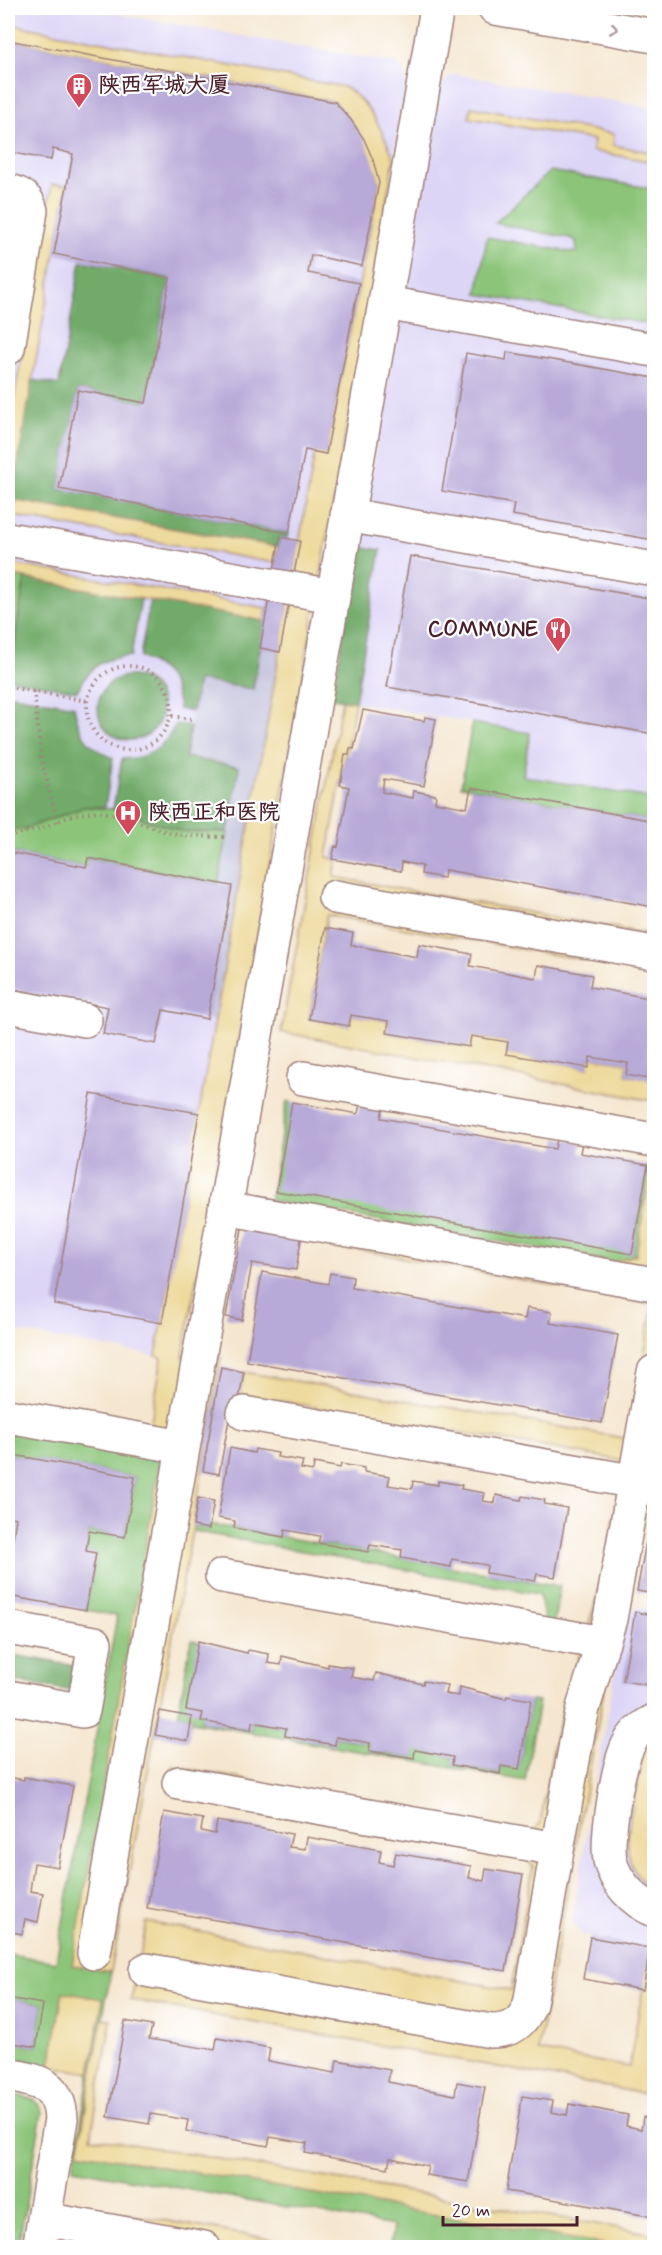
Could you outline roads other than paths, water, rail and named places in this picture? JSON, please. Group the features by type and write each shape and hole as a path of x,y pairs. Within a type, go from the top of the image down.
{"street":[{"path":"94,1953 437,8"},
{"path":"495,8 654,36"},
{"path":"8,191 25,197 31,211 8,348"},
{"path":"385,303 654,350"},
{"path":"347,515 654,569"},
{"path":"8,539 333,596"},
{"path":"335,897 654,953"},
{"path":"8,1006 85,1020"},
{"path":"303,1078 654,1140"},
{"path":"225,1208 654,1284"},
{"path":"146,1970 491,2031 504,2031 517,2026 525,2017 530,2004 584,1708 645,1484 654,1372"},
{"path":"244,1413 645,1484"},
{"path":"8,1416 183,1447"},
{"path":"222,1576 603,1643"},
{"path":"8,1628 94,1643 83,1711 8,1697"},
{"path":"654,1721 646,1725 630,1742 622,1763 610,1832 610,1860 622,1886 643,1905 654,1910"},
{"path":"179,1783 557,1849"},
{"path":"8,2076 34,2080 47,2085 56,2095 61,2106 61,2119 41,2233 204,2247"}],"place":[{"name":"陕西军城大厦","path":"79,109"},
{"name":"COMMUNE","path":"558,653"},
{"name":"陕西正和医院","path":"128,836"}]}
